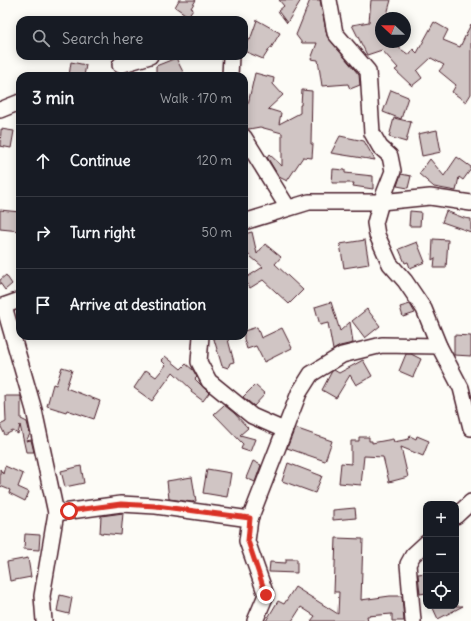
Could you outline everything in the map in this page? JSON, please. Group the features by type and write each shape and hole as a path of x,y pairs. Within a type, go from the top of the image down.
{"street":[{"path":"329,0 335,33 368,71 372,133 380,147 390,156 393,171 375,223 377,235 390,264 405,281 424,309 439,346 466,385 471,428"},
{"path":"120,65 137,60"},
{"path":"230,72 231,60"},
{"path":"0,110 16,104"},
{"path":"248,143 288,208"},
{"path":"248,221 309,202 381,202 430,197 471,203"},
{"path":"16,302 2,307 34,410 56,513 42,596 44,621"},
{"path":"201,340 199,362 209,381 252,416 284,430"},
{"path":"255,621 266,595 248,541 250,518 299,393 311,374 342,355 382,345 439,346"},
{"path":"459,513 471,502"},
{"path":"56,513 121,504 156,506 250,518"},
{"path":"413,621 408,564 413,555 423,546"}],"building":[{"path":"179,0 196,0 191,8 193,9 188,16 175,7"},
{"path":"279,0 301,0 287,23 278,11 284,6"},
{"path":"310,0 320,0 327,36 359,75 360,85 350,89 348,84 322,86 318,60 311,59 317,43 302,43 296,35"},
{"path":"371,0 391,0 388,12 375,12 375,48 399,48 409,55 413,49 417,53 434,22 448,30 443,40 460,47 471,24 471,94 466,102 452,92 456,85 439,71 444,65 431,58 417,71 422,78 412,86 395,70 398,68 382,50 367,55 352,25 369,22"},
{"path":"257,20 280,33 263,59 248,53 248,39 250,40"},
{"path":"171,60 177,60 183,72 156,72 156,66"},
{"path":"71,62 86,65 85,72 70,72"},
{"path":"255,73 274,78 273,84 283,95 268,109 281,113 279,124 300,113 302,90 312,91 312,158 303,157 287,181 279,177 267,157 269,154 282,166 282,133 260,127 248,129 248,104"},
{"path":"391,90 408,97 401,119 383,112"},
{"path":"394,118 411,122 406,142 389,137"},
{"path":"1,129 14,131 11,148 0,146"},
{"path":"437,130 441,152 422,156 418,134"},
{"path":"340,136 364,141 375,160 331,153"},
{"path":"457,157 471,167 471,169 463,180 459,177 456,191 434,187 419,174 430,159 444,176"},
{"path":"333,169 345,170 345,173 373,176 373,189 353,186 354,183 332,183"},
{"path":"401,174 411,176 408,188 397,186"},
{"path":"0,210 16,212 16,231 0,229"},
{"path":"410,211 421,212 420,226 409,226"},
{"path":"446,211 471,219 471,232 442,222"},
{"path":"252,232 257,254 265,244 281,257 275,264 303,290 289,304 263,280 250,288 248,285 248,276 263,267 248,254 248,233"},
{"path":"433,239 448,240 446,268 434,268 435,258 432,260"},
{"path":"365,240 369,264 344,268 340,244"},
{"path":"417,242 425,262 410,268 408,262 405,263 399,249"},
{"path":"6,275 12,284 5,290 0,283 0,280"},
{"path":"331,302 340,331 350,322 353,343 340,346 333,350 328,323 320,325 315,307"},
{"path":"410,304 415,313 403,317 400,307"},
{"path":"367,309 380,326 365,338 352,321"},
{"path":"257,327 261,338 282,328 292,348 264,362 256,346 247,349 244,340 248,340 248,330"},
{"path":"454,335 471,336 471,356 454,355"},
{"path":"214,340 228,340 234,362 230,363 228,368 222,366"},
{"path":"406,354 411,354 421,359 413,377 399,371"},
{"path":"165,356 181,369 186,364 193,370 197,377 195,379 209,393 203,401 191,392 192,390 173,372 152,401 134,388 146,370 156,377 166,365 161,360"},
{"path":"363,360 372,376 356,385 350,375 336,398 322,390 332,371 334,370 339,373"},
{"path":"62,367 72,370 66,388 100,401 94,419 67,410 66,412 47,406 53,384 56,385"},
{"path":"255,385 265,394 254,406 243,397"},
{"path":"5,396 21,396 21,419 27,422 30,434 26,441 31,440 34,452 26,452 20,425 18,434 13,431 5,435 0,425 6,422"},
{"path":"224,405 248,428 240,435 255,439 250,452 241,449 243,444 214,414"},
{"path":"295,428 332,441 325,461 287,448"},
{"path":"410,436 416,439 417,436 429,441 423,456 401,447 408,477 389,482 383,457 364,456 361,485 339,483 341,463 351,464 351,441 359,441 359,437 369,437 369,441 372,441 372,443 393,439 394,442 409,439"},
{"path":"253,461 261,465 255,482 246,478"},
{"path":"288,463 322,476 315,493 282,481"},
{"path":"5,466 23,474 18,487 29,492 25,501 9,493 10,490 0,486 0,469 3,474"},
{"path":"81,466 84,483 65,487 61,471"},
{"path":"207,469 231,473 227,497 203,493"},
{"path":"192,477 196,501 192,502 169,499 167,481"},
{"path":"355,508 356,518 333,520 333,510"},
{"path":"123,513 121,535 100,533 101,516"},
{"path":"25,534 40,535 39,550 24,549"},
{"path":"336,538 363,539 361,600 402,596 404,621 392,621 392,614 367,616 368,621 311,621 315,616 301,607 292,621 266,621 278,601 284,604 295,587 338,614 339,592 334,592"},
{"path":"28,558 31,577 10,581 7,562"},
{"path":"286,559 297,559 297,573 269,572 270,562 286,563"},
{"path":"423,573 423,594 420,594 418,574"},
{"path":"60,595 72,598 69,614 57,611"},
{"path":"433,609 457,609 438,619"}],"route":[{"path":"69,511 121,504 156,506 250,518 248,541 266,595"}]}
